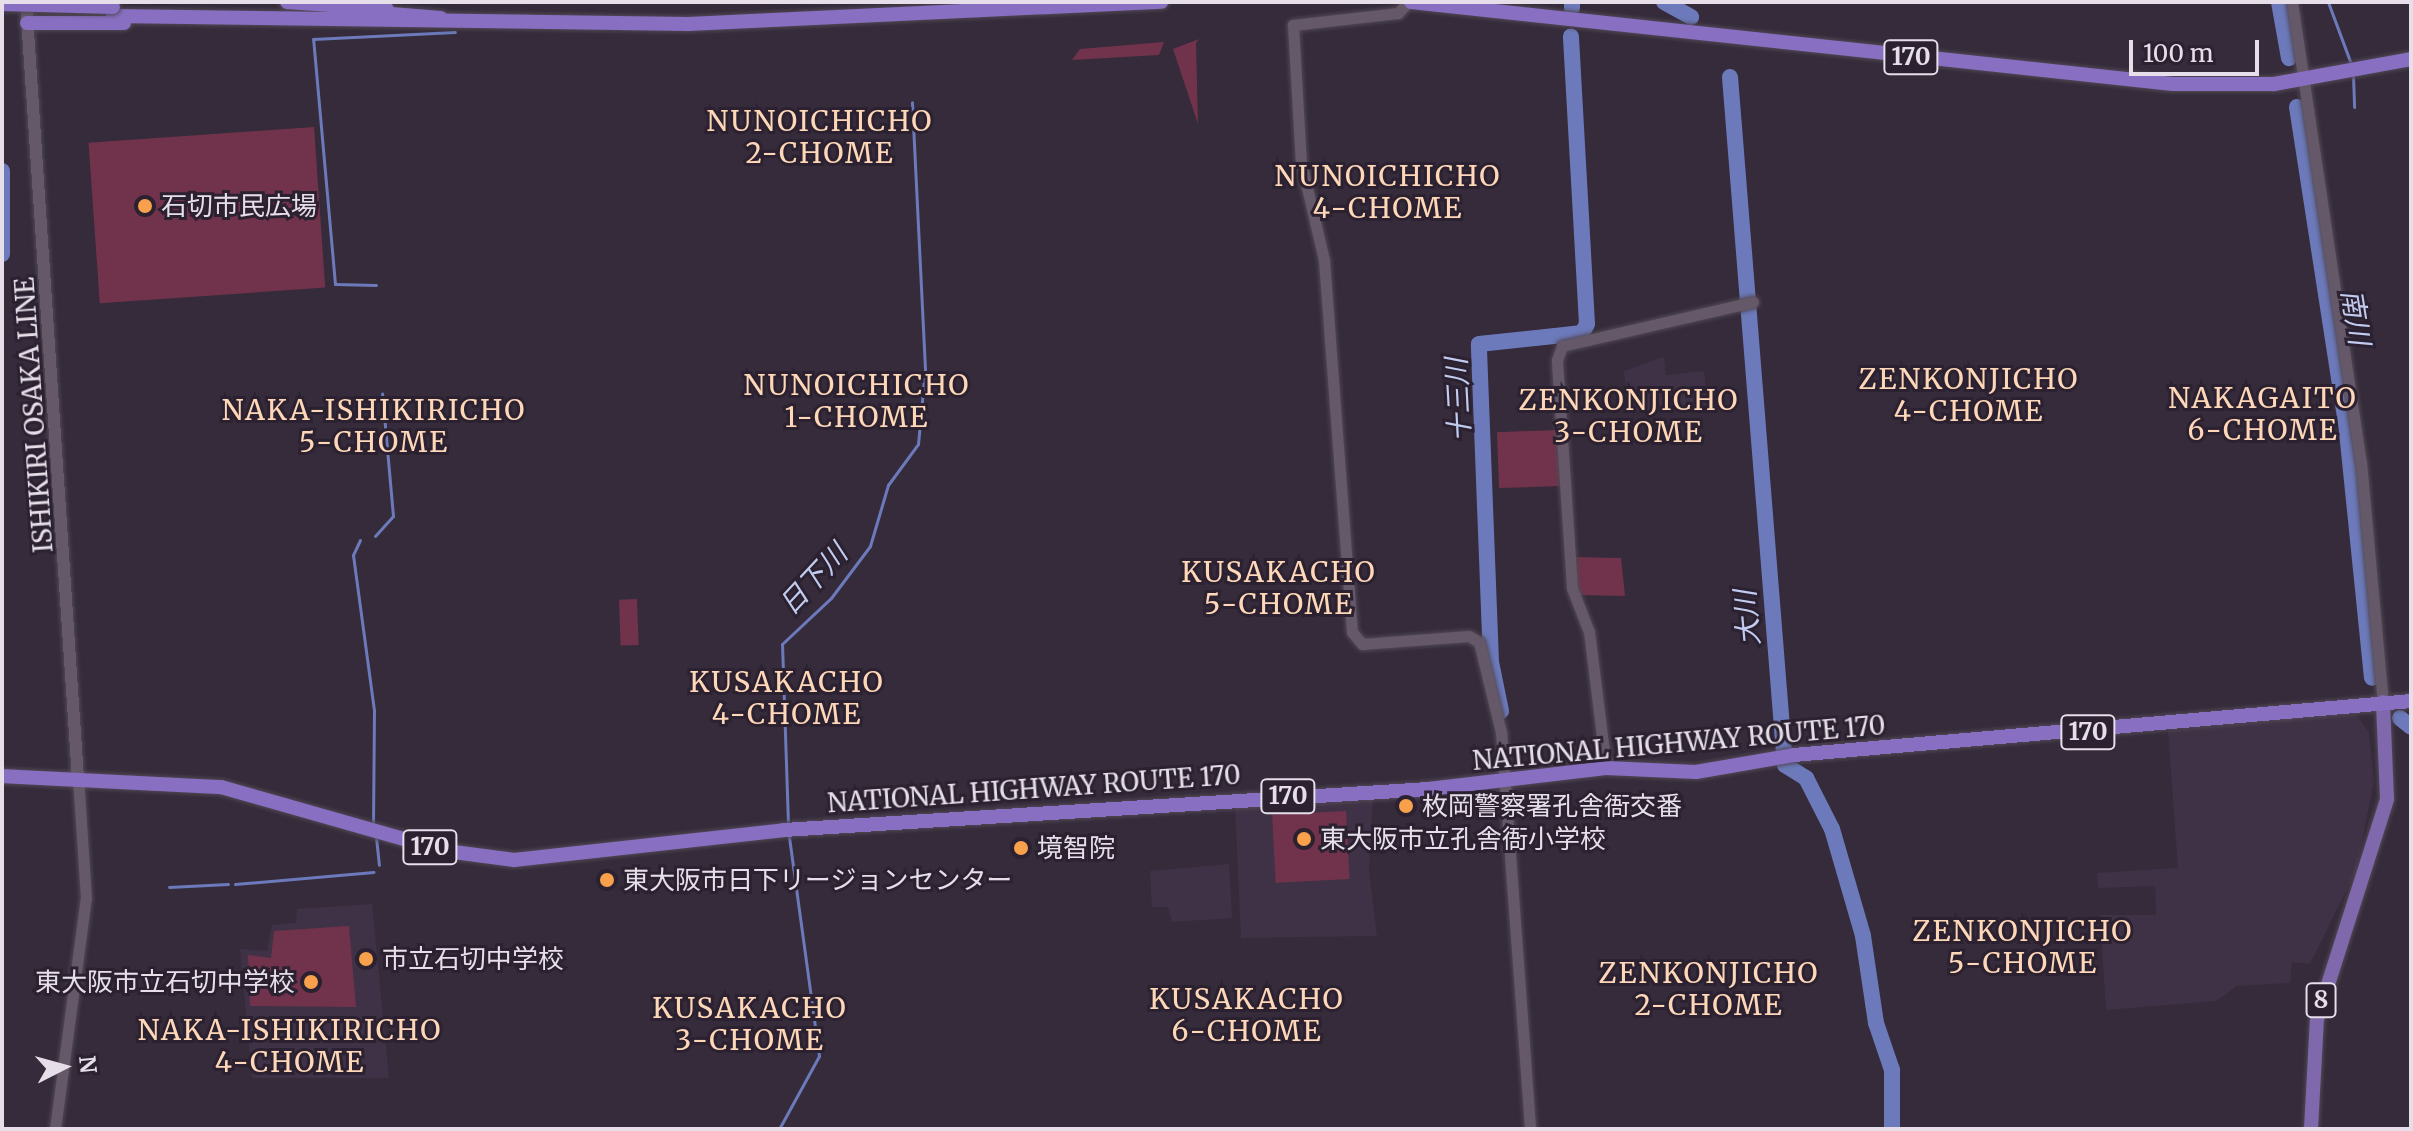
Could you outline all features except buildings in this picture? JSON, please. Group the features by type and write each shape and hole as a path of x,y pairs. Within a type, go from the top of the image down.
{"highway":[{"path":"287,2 445,19"},
{"path":"27,23 392,22 445,19 688,24 1161,2"},
{"name":"170","path":"1409,2 2127,81 2224,86 2304,80 2411,59"},
{"path":"2,4 392,22"},
{"path":"2,13 405,13"},
{"name":"NATIONAL HIGHWAY ROUTE 170","path":"2,776 221,787 446,851 514,860 790,830 1503,782 1606,768 1696,772 1788,756 1959,746 2411,701"}],"main road":[{"name":"ISHIKIRI OSAKA LINE","path":"26,2 78,778"},
{"name":"8","path":"2311,1129 2317,1019 2376,850 2388,776 2383,702"}],"street":[{"path":"1409,2 1398,13 1293,25 1301,162 1324,260 1352,632 1362,644 1477,638 1501,732 1530,1129"},
{"path":"2292,2 2361,462 2383,702"},
{"path":"1606,768 1589,632 1572,588 1557,360 1562,346 1753,302"},
{"path":"55,1129 86,898 78,778"}],"shaded area":[{"path":"1199,39 1196,43 1198,124 1173,49"},
{"path":"1164,42 1159,55 1072,60 1080,49"},
{"path":"314,127 325,288 100,303 89,143"},
{"path":"1664,357 1666,375 1704,371 1707,405 1629,412 1624,371"},
{"path":"1558,430 1560,486 1499,488 1497,432"},
{"path":"1574,557 1621,558 1625,596 1579,595"},
{"path":"637,599 639,645 621,646 619,600"},
{"path":"2354,711 2369,733 2374,781 2356,871 2310,964 2292,962 2290,983 2237,986 2216,1001 2106,1010 2100,915 2156,915 2155,886 2098,888 2097,873 2178,868 2168,731"},
{"name":"東大阪市立孔舎衙小学校","path":"1373,798 1369,871 1377,936 1241,938 1235,807"},
{"path":"1346,811 1350,879 1276,883 1272,815"},
{"path":"1229,864 1232,918 1172,922 1168,907 1152,907 1150,871"},
{"name":"東大阪市立石切中学校","path":"372,904 389,1078 252,1078 240,949 267,951 272,925 296,923 297,909"},
{"path":"349,926 356,1007 250,1006 248,955 271,958 274,931"}],"waterway":[{"name":"十三川","path":"1572,2 1572,8"},
{"name":"大川","path":"1664,2 1691,17"},
{"name":"南川","path":"2279,2 2289,58"},
{"path":"2328,2 2351,64"},
{"path":"376,285 335,284 313,39 455,32"},
{"name":"十三川","path":"1501,711 1491,662 1479,344 1582,333 1587,324 1571,36"},
{"path":"2353,75 2354,107"},
{"name":"大川","path":"1730,77 1785,765 1806,778 1832,829 1863,936 1876,1023 1892,1070 1892,1129"},
{"name":"日下川","path":"788,824 782,644 831,598 870,546 888,485 918,444 925,369 912,102"},
{"name":"南川","path":"2297,107 2346,422 2372,678"},
{"path":"2,171 2,254"},
{"path":"375,536 393,516 382,393"},
{"path":"360,540 353,555 374,710 373,824"},
{"name":"南川","path":"2400,718 2411,727"},
{"name":"日下川","path":"779,1129 819,1056 789,836"},
{"path":"376,837 379,865"},
{"path":"235,884 373,872"},
{"path":"169,887 228,884"}],"place":[{"name":"石切市民広場","path":"145,206"},
{"name":"枚岡警察署孔舎衙交番","path":"1406,806"},
{"name":"東大阪市立孔舎衙小学校","path":"1304,839"},
{"name":"境智院","path":"1021,848"},
{"name":"東大阪市日下リージョンセンター","path":"607,880"},
{"name":"市立石切中学校","path":"366,959"},
{"name":"東大阪市立石切中学校","path":"311,982"}],"district":[{"name":"NUNOICHICHO 2-CHOME","path":"820,137"},
{"name":"NUNOICHICHO 4-CHOME","path":"1388,192"},
{"name":"ZENKONJICHO 4-CHOME","path":"1969,395"},
{"name":"NUNOICHICHO 1-CHOME","path":"857,401"},
{"name":"NAKAGAITO 6-CHOME","path":"2263,414"},
{"name":"ZENKONJICHO 3-CHOME","path":"1629,416"},
{"name":"NAKA-ISHIKIRICHO 5-CHOME","path":"374,426"},
{"name":"KUSAKACHO 5-CHOME","path":"1279,588"},
{"name":"KUSAKACHO 4-CHOME","path":"787,698"},
{"name":"ZENKONJICHO 5-CHOME","path":"2023,947"},
{"name":"ZENKONJICHO 2-CHOME","path":"1709,989"},
{"name":"KUSAKACHO 6-CHOME","path":"1247,1015"},
{"name":"KUSAKACHO 3-CHOME","path":"750,1024"},
{"name":"NAKA-ISHIKIRICHO 4-CHOME","path":"290,1046"}]}
